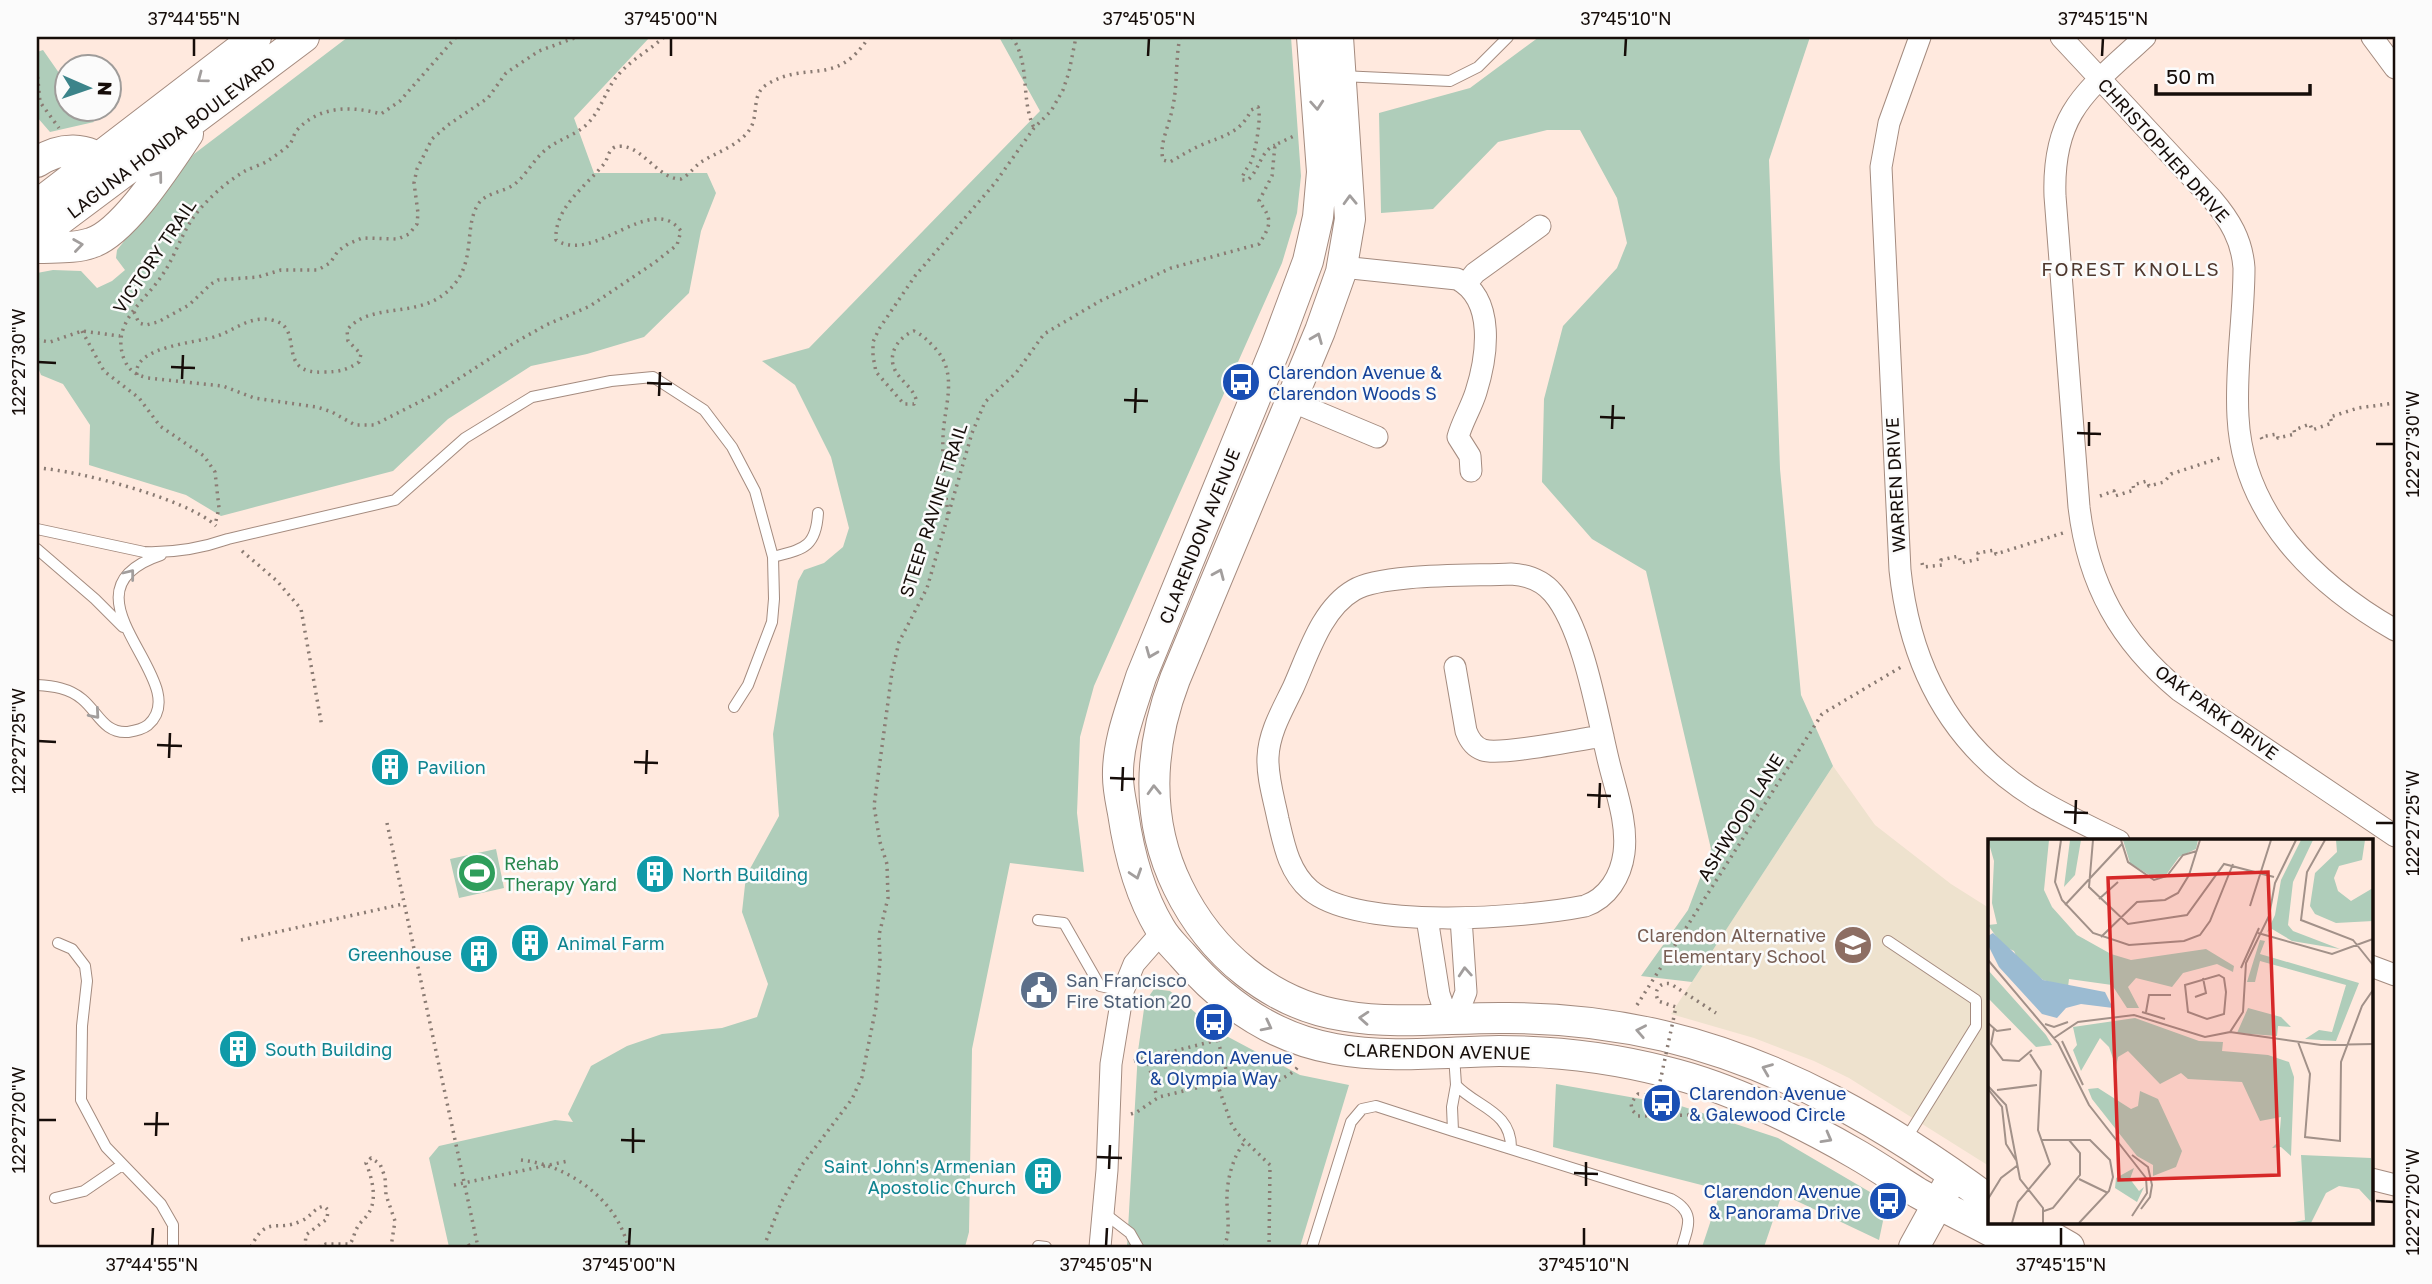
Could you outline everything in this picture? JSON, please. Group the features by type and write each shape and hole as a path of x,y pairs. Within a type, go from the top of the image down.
{"main road":[{"name":"LAGUNA HONDA BOULEVARD","path":"37,237 108,167 256,37"},
{"name":"LAGUNA HONDA BOULEVARD","path":"37,205 203,112 304,37"},
{"name":"CLARENDON AVENUE","path":"1312,37 1322,172 1318,217 1308,261 1276,347 1141,677 1124,729 1118,777 1125,831 1136,877 1162,932 1210,986 1241,1011 1266,1026 1303,1041 1354,1052 1400,1054 1501,1051 1567,1054 1661,1070 1708,1084 1819,1133 1937,1203 2020,1247"},
{"name":"CLARENDON AVENUE","path":"1338,37 1350,209 1342,267 1328,311 1165,708 1157,740 1154,778 1157,819 1166,857 1185,902 1215,943 1236,964 1265,986 1313,1009 1369,1019 1529,1018 1620,1027 1697,1045 1772,1071 1834,1100 1954,1174 1988,1199"},
{"path":"37,248 90,244 101,240 132,211 203,112"},
{"path":"37,162 59,152 71,150 91,153 108,167 124,190 125,206 114,229"},
{"path":"1241,431 1291,401 1276,347"},
{"path":"1166,857 1160,895 1162,932 1215,943"},
{"path":"1400,1054 1447,1018 1465,1035 1501,1051"},
{"path":"1914,1247 1954,1174"},
{"path":"2029,1224 2069,1247"}],"street":[{"name":"WARREN DRIVE","path":"1920,37 1889,123 1881,167 1900,570 1906,615 1927,679 1950,717 1972,744 1998,770 2034,797 2115,839"},
{"name":"CHRISTOPHER DRIVE","path":"2061,37 2221,209 2237,235 2244,268 2237,404 2242,450 2257,495 2275,525 2311,570 2347,600 2395,630"},
{"name":"OAK PARK DRIVE","path":"2145,37 2088,90 2070,115 2058,145 2055,162 2055,196 2081,517 2094,574 2103,598 2129,640 2154,668 2180,691 2395,836"},
{"path":"2372,37 2395,68"},
{"path":"1466,284 1475,273 1540,226"},
{"path":"1342,267 1457,279 1466,284 1480,304 1485,336 1483,361 1458,438 1470,456 1471,471"},
{"path":"1291,401 1377,437"},
{"path":"1511,574 1536,580 1555,594 1574,632 1587,670 1623,820 1623,859 1609,889 1599,900 1586,906 1461,918 1427,918 1347,908 1318,896 1301,881 1286,852 1269,777 1269,745 1324,623 1335,606 1354,590 1373,582 1511,574"},
{"path":"1455,667 1466,731 1469,739 1480,749 1500,751 1603,736"},
{"path":"1427,918 1439,994 1447,1018 1461,1005 1466,992 1461,918"},
{"path":"1100,1247 1111,1064 1122,992 1135,964 1162,932"},
{"path":"2372,966 2395,975"},
{"path":"2372,1179 2395,1185"}],"lane":[{"path":"1341,76 1450,81 1478,67 1508,37"},
{"path":"37,529 144,552 174,550 208,546 395,500 465,438 532,397 611,381 653,377 704,410 732,447 755,491 772,557 772,622 748,685 734,707"},
{"path":"772,557 798,550 809,543 817,530 818,513"},
{"path":"37,549 95,598 127,632 155,681 160,697 157,712 148,725 135,731 121,732 109,728 82,699 70,692 57,686 37,685"},
{"path":"127,632 120,607 124,578 145,560 174,550"},
{"path":"1038,920 1064,923 1100,986 1122,992"},
{"path":"1888,941 1976,1000 1976,1026 1904,1142"},
{"path":"58,943 72,949 85,966 81,1100 106,1147 161,1204 173,1225 173,1247"},
{"path":"1453,1132 1452,1107 1456,1085 1454,1052"},
{"path":"1456,1085 1463,1093 1499,1117 1511,1136 1511,1149"},
{"path":"1312,1247 1351,1122 1362,1109 1376,1107 1671,1199 1682,1205 1689,1220 1682,1247"},
{"path":"55,1198 84,1191 122,1165"},
{"path":"1104,1213 1130,1233 1138,1247"}],"path":[{"name":"VICTORY TRAIL","path":"137,375 128,368 120,348 120,336 125,324 138,302 163,274 189,224 212,196 247,170 267,162 290,144 297,130 316,116 339,108 358,107 381,114 400,101 456,37"},
{"path":"134,312 139,323 146,325 158,322 189,305 211,284 218,281 258,277 281,270 318,270 330,263 338,251 362,238 398,239 409,234 417,224 416,176 423,154 432,139 447,125 488,98 506,73 539,51 577,37"},
{"path":"664,37 618,75 588,124 547,148 517,183 481,200 472,218 463,272 452,287 437,300 421,307 379,313 353,323 347,330 348,341 361,354 359,362 347,371 313,373 300,369 293,361 290,336 285,328 274,320 259,320 244,323 216,337 149,354 139,361 137,375 170,382 223,386 254,398 317,407 355,425 374,425 398,414 435,394 514,343 546,325 590,306 677,246 681,231 677,225 656,220 633,224 593,243 576,247 563,245 555,240 558,222 574,195 606,161 615,147 635,150 670,178 681,179 749,131 754,120 757,97 762,89 770,83 794,75 825,71 842,65 860,51 869,37"},
{"path":"1012,37 1019,48 1025,75 1026,109 1034,128"},
{"path":"948,516 942,468 943,429 950,388 947,368 939,353 923,335 914,331 904,335 892,359 894,369 916,399 914,404 904,404 876,372 873,342 915,276 996,183 1034,128 1051,111 1063,90 1076,37"},
{"path":"1180,37 1175,95 1160,151 1163,160 1170,162 1198,146 1235,131 1248,118 1251,110 1258,107 1260,119 1251,161 1242,180 1248,180 1255,174 1264,153 1304,130 1307,118 1318,114"},
{"path":"37,70 40,102 62,132"},
{"name":"STEEP RAVINE TRAIL","path":"766,1247 765,1241 781,1203 802,1165 852,1099 862,1077 876,1007 880,960 878,935 888,898 887,864 874,806 891,672 899,642 927,587 972,433 985,402 1016,373 1044,334 1100,301 1171,268 1259,244 1268,230 1269,218 1259,201 1272,176 1275,145"},
{"path":"82,331 104,371 139,398 160,426 204,456 215,472 219,487 219,508 215,525"},
{"path":"37,340 50,342 82,331 120,336"},
{"path":"1916,564 1922,562 1923,568 1942,565 1941,560 1959,556 1961,562 1979,559 1978,553 1995,550 1996,554 2081,517 2096,502 2096,497 2114,491 2115,496 2134,490 2133,485 2147,481 2149,486 2164,481 2171,474 2262,444 2262,437 2277,434 2278,438 2295,434 2294,430 2310,424 2312,430 2332,423 2330,418 2358,408 2395,403"},
{"name":"ASHWOOD LANE","path":"1620,1027 1636,1007 1822,715 1918,657"},
{"path":"317,698 322,727"},
{"path":"387,823 478,1247"},
{"path":"241,940 404,904"},
{"path":"1696,1115 1638,1116 1632,1111 1631,1103 1638,1094 1657,1096 1676,1007 1658,1001 1658,987 1664,983 1671,984 1716,1013"},
{"path":"1211,1018 1229,1080"},
{"path":"1133,1061 1218,1040"},
{"path":"1147,1057 1157,1098"},
{"path":"1268,1090 1275,1082 1296,1070 1299,1063"},
{"path":"1131,1114 1157,1098 1253,1074"},
{"path":"1217,1083 1231,1123 1245,1142 1270,1166 1269,1247"},
{"path":"1224,1247 1228,1232 1228,1187 1237,1152 1245,1142"},
{"path":"318,1247 326,1244 350,1244 359,1224 370,1213 373,1191 366,1163 371,1158 380,1164 385,1177 386,1195 394,1221 391,1247"},
{"path":"521,1160 547,1165 579,1181 603,1200 620,1226 628,1247"},
{"path":"454,1185 568,1161"},
{"path":"251,1247 263,1228 302,1221 314,1210 324,1206 328,1210 327,1219 306,1235 307,1247"}],"shaded area":[{"name":"Clarendon Alternative Elementary School","path":"1833,766 1875,825 1951,884 1988,907 1988,1165 1849,1078 1814,1061 1754,1038 1671,1014"}],"green space":[{"path":"348,37 650,37 574,118 594,173 707,173 716,193 701,231 689,293 644,337 587,354 531,366 448,419 393,471 221,516 186,495 89,465 90,425 63,384 41,375 37,365 37,273 53,270 81,271 97,288 112,281 125,270 116,258 117,250 194,154"},
{"path":"999,37 1291,37 1301,176 1297,213 1282,263 1094,686 1080,737 1077,813 1084,872 1010,863 972,1049 969,1232 965,1247 449,1247 429,1158 439,1146 555,1120 573,1122 568,1114 591,1066 627,1046 662,1034 722,1028 757,1017 768,984 742,912 746,876 779,816 773,734 798,581 804,570 824,563 843,547 849,528 831,457 795,385 762,361 809,348 1040,111"},
{"path":"1539,37 1810,37 1769,160 1780,469 1801,695 1833,766 1692,982 1641,976 1688,910 1711,849 1646,571 1592,539 1542,482 1544,399 1563,326 1617,268 1627,243 1617,198 1580,130 1547,130 1498,142 1433,209 1381,213 1379,113 1470,88"},
{"path":"43,50 52,63 52,122 94,122 50,132 37,117 37,52"},
{"name":"Rehab Therapy Yard","path":"496,849 504,888 459,898 450,859"},
{"path":"1154,989 1170,991 1217,1031 1300,1075 1349,1085 1300,1247 1127,1247 1138,1051 1145,1002"},
{"path":"1556,1084 1681,1106 1778,1138 1887,1202 1879,1240 1782,1194 1764,1247 1702,1247 1721,1190 1553,1147"}],"place":[{"name":"Clarendon Avenue & Clarendon Woods S","path":"1241,382"},
{"name":"Pavilion","path":"390,767"},
{"name":"Rehab Therapy Yard","path":"477,873"},
{"name":"North Building","path":"655,874"},
{"name":"Animal Farm","path":"530,943"},
{"name":"Clarendon Alternative Elementary School","path":"1853,945"},
{"name":"Greenhouse","path":"479,954"},
{"name":"San Francisco Fire Station 20","path":"1039,990"},
{"name":"Clarendon Avenue & Olympia Way","path":"1214,1022"},
{"name":"South Building","path":"238,1049"},
{"name":"Clarendon Avenue & Galewood Circle","path":"1662,1103"},
{"name":"Saint John's Armenian Apostolic Church","path":"1043,1176"},
{"name":"Clarendon Avenue & Panorama Drive","path":"1888,1201"}],"district":[{"name":"FOREST KNOLLS","path":"2131,268"}]}
